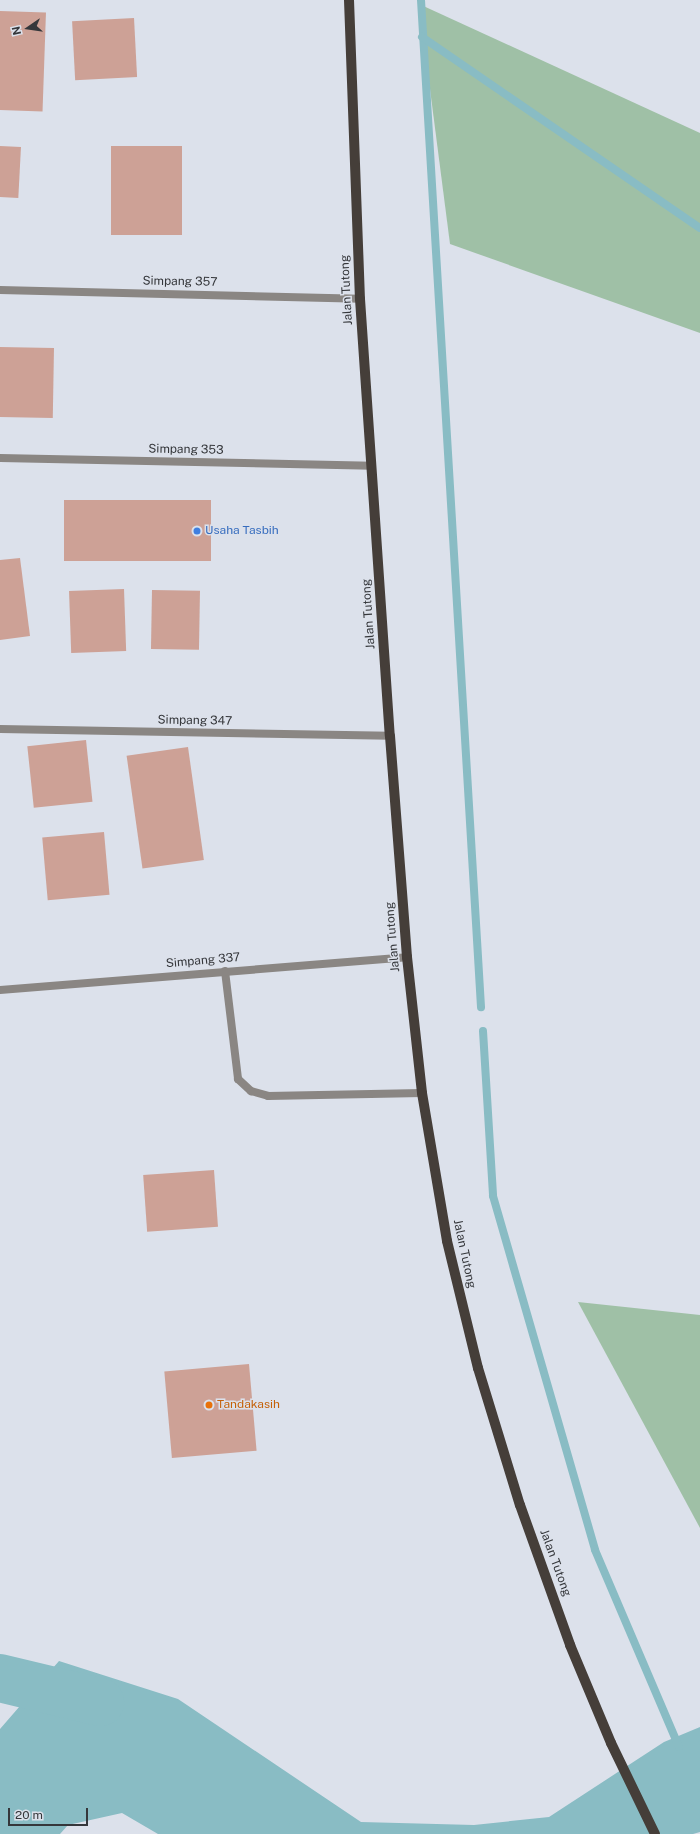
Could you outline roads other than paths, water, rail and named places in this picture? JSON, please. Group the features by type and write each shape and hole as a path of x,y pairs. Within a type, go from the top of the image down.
{"main road":[{"name":"Jalan Tutong","path":"349,0 360,298 390,736 407,957 422,1093 447,1241 478,1368 520,1505 570,1645 611,1743 654,1834"}],"street":[{"name":"Simpang 357","path":"0,290 360,298"},
{"name":"Simpang 353","path":"0,458 372,466"},
{"name":"Simpang 347","path":"0,729 390,736"},
{"name":"Simpang 337","path":"0,990 407,957"},
{"path":"225,971 238,1079 251,1091 268,1096 422,1093"}],"water":[{"path":"59,1661 178,1699 361,1822 474,1825 549,1817 664,1742 700,1727 700,1832 693,1834 158,1834 122,1813 68,1825 60,1834 0,1834 0,1729"}],"waterway":[{"path":"421,0 481,1007"},
{"path":"422,37 700,228"},
{"path":"483,1031 493,1196 595,1550 679,1747"},
{"path":"0,1678 100,1702"}],"place":[{"name":"Usaha Tasbih","path":"197,531"},
{"name":"Tandakasih","path":"209,1405"}]}
